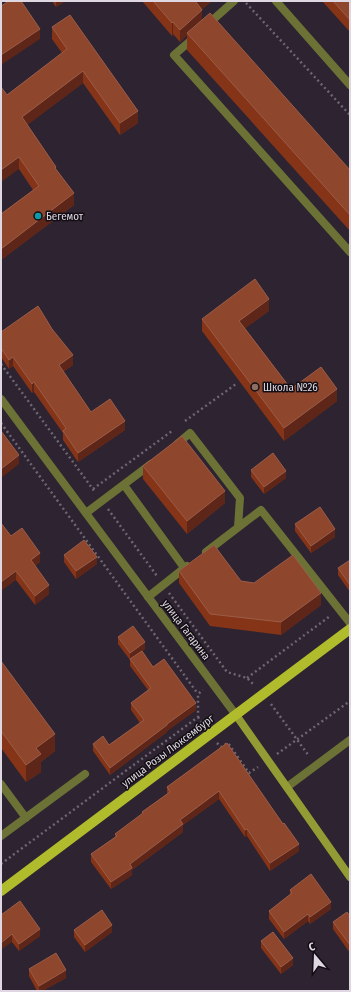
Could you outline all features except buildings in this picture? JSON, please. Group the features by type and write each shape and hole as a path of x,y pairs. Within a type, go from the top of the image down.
{"main road":[{"name":"улица Розы Люксембург","path":"1,891 350,629"},
{"name":"улица Гагарина","path":"236,715 350,877"}],"street":[{"path":"234,1 174,55 350,252"},
{"path":"276,1 350,85"},
{"name":"улица Гагарина","path":"1,398 236,715"},
{"path":"172,448 190,433 240,498 238,527"},
{"path":"86,513 160,457"},
{"path":"124,485 185,569"},
{"path":"148,597 261,510 350,623"},
{"path":"287,787 350,740"},
{"path":"1,836 85,774"},
{"path":"1,784 26,818"}],"path":[{"path":"244,1 350,115"},
{"path":"1,364 227,672 247,678 263,694 317,766"},
{"path":"180,425 236,384"},
{"path":"1,423 198,694 198,717 1,864"},
{"path":"93,489 174,430"},
{"path":"247,678 339,609"},
{"path":"198,694 211,682 227,672"}],"place":[{"name":"Бегемот","path":"38,216"},
{"name":"Школа №26","path":"255,387"}]}
